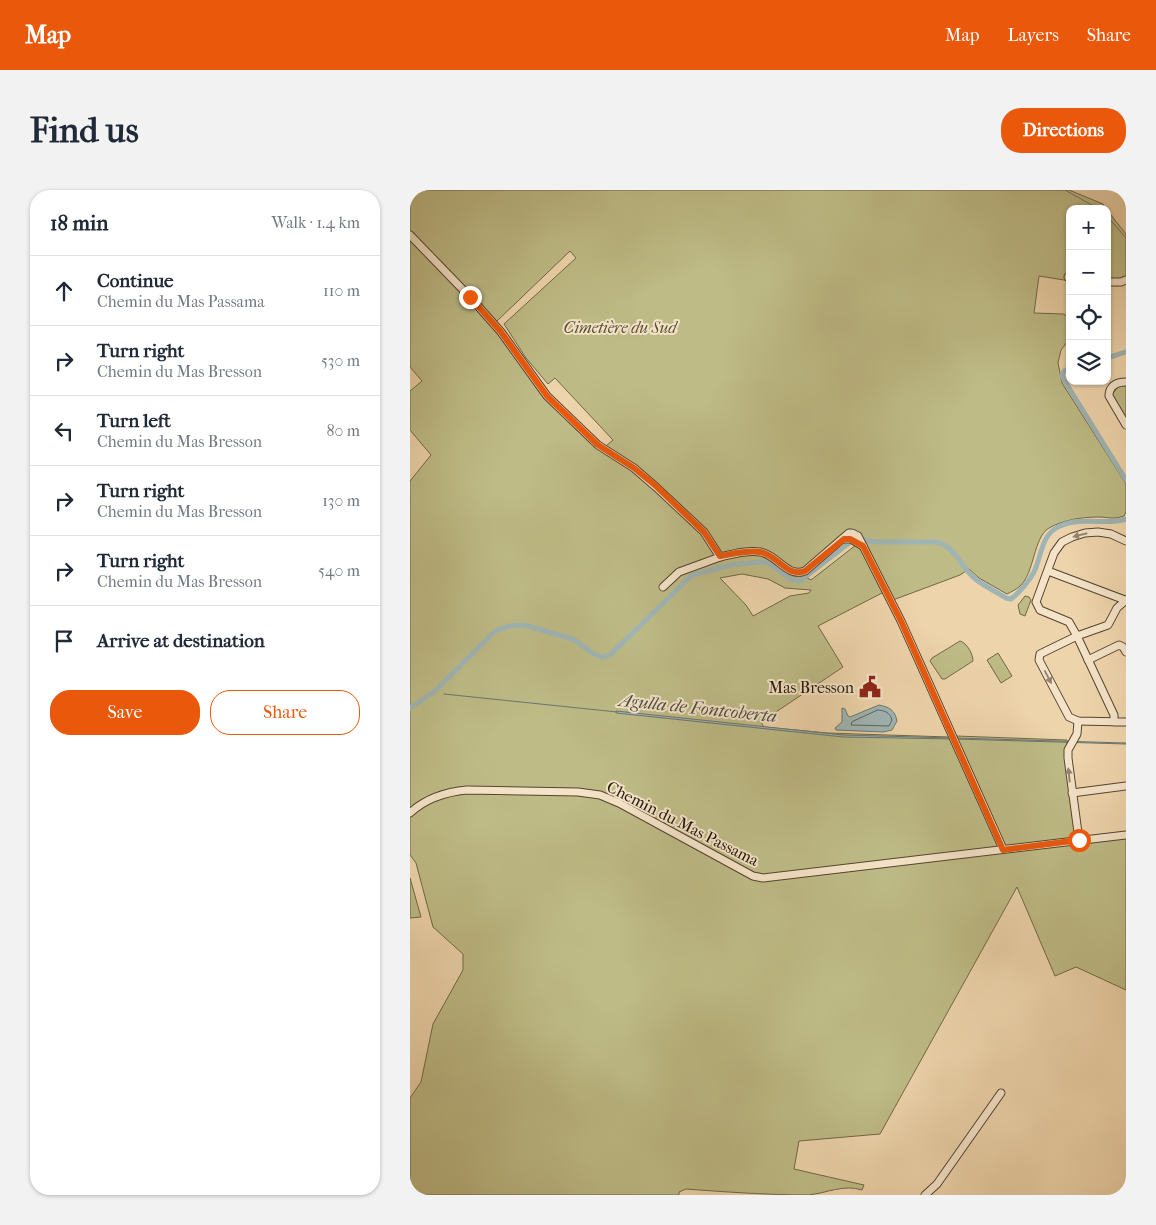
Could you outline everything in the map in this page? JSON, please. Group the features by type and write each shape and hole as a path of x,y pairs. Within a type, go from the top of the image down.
{"street":[{"path":"410,235 501,332 547,396 598,445 634,468 656,486 704,532 720,556"},
{"path":"1111,282 1126,280"},
{"path":"1126,382 1118,382 1114,385 1109,396 1126,424"},
{"path":"1114,722 1114,714 1068,622 1040,610 1036,604 1058,546 1072,537 1098,532 1112,534 1126,541"},
{"path":"663,587 679,572 720,556 739,553 759,552 769,555 793,573 799,574 849,534 855,534 901,621 1003,850"},
{"path":"1048,571 1126,600 1117,608 1108,625 1076,636 1040,654 1038,657 1069,718 1078,721 1126,722"},
{"path":"1088,660 1119,645 1126,652"},
{"path":"1078,721 1077,734 1072,742 1068,758 1079,840"},
{"path":"1072,793 1126,786"},
{"name":"Chemin du Mas Passama","path":"410,813 437,795 450,791 578,792 600,795 619,803 753,876 763,878 1126,834"},
{"path":"925,1195 937,1184 1001,1093"}],"green space":[{"name":"Cimetière du Sud","path":"410,190 1069,190 1104,205 1066,205 1066,280 1039,276 1034,313 1064,314 1066,316 1066,344 1061,350 1058,363 1062,383 1126,484 1126,512 1124,516 1113,518 1079,518 1049,528 1040,539 1025,580 1019,587 1007,594 979,578 969,569 960,575 893,600 862,536 856,531 849,529 804,569 798,572 770,553 721,554 635,466 606,446 613,440 555,378 548,384 526,358 504,324 576,258 570,251 496,322 410,232"},
{"path":"1111,215 1126,234 1126,283 1117,286 1111,285"},
{"path":"410,238 469,299 577,428 633,469 702,533 720,559 745,554 765,555 790,574 811,580 856,545 860,547 884,592 818,626 843,667 761,722 764,727 827,733 949,737 1000,848 763,875 754,874 600,792 467,787 437,794 410,810 410,481 431,455 410,430 410,391 422,381 410,367","holes":["742,574 768,579 785,588 811,590 809,593 790,596 753,616 746,605 720,578"]},
{"path":"1126,385 1126,415 1123,414 1113,400 1112,395 1118,386"},
{"path":"1025,596 1031,600 1025,616 1020,614 1018,605"},
{"path":"960,641 969,649 973,661 945,679 942,679 930,661"},
{"path":"998,653 1012,676 1001,683 987,660"},
{"path":"956,736 1067,740 1066,750 1077,838 1005,847"},
{"path":"467,792 599,797 618,805 752,879 1126,837 1126,990 1076,967 1055,976 1017,887 880,1134 799,1141 794,1169 864,1185 862,1190 842,1188 809,1195 686,1189 679,1192 679,1195 410,1195 410,1098 421,1082 433,1024 463,970 463,954 433,927 416,863 410,855 410,816 438,798"},
{"path":"410,878 421,917 410,918"}],"water":[{"path":"879,705 889,708 895,714 897,721 892,730 883,732 836,730 835,728 842,722 842,708 845,709 850,717"},
{"path":"616,711 843,735 954,739 843,737 616,713"},
{"path":"955,739 1126,743 1126,744"}],"waterway":[{"path":"1065,190 1092,205"},
{"path":"1111,221 1126,238"},
{"path":"1111,357 1126,352"},
{"path":"1066,370 1062,375 1066,383"},
{"path":"1067,385 1126,480"},
{"path":"862,539 875,542 936,542 942,544 952,551 975,579 1006,598 1011,599 1027,583 1034,572 1043,546 1049,534 1054,530 1069,523 1086,521 1110,522 1126,519"},
{"path":"410,708 434,692 495,631 509,626 524,625 573,639 594,654 602,657 610,655 692,575 731,565 760,562 768,563 791,579 800,581 849,543"},
{"name":"Agulla de Fontcoberta","path":"444,694 617,712"}],"place":[{"name":"Mas Bresson","path":"870,687"}],"route":[{"path":"470,297 501,332 547,396 598,445 613,453 656,486 704,532 720,556 759,552 769,555 793,573 799,574 844,539 850,539 863,546 901,621 1003,850 1079,840"}]}
